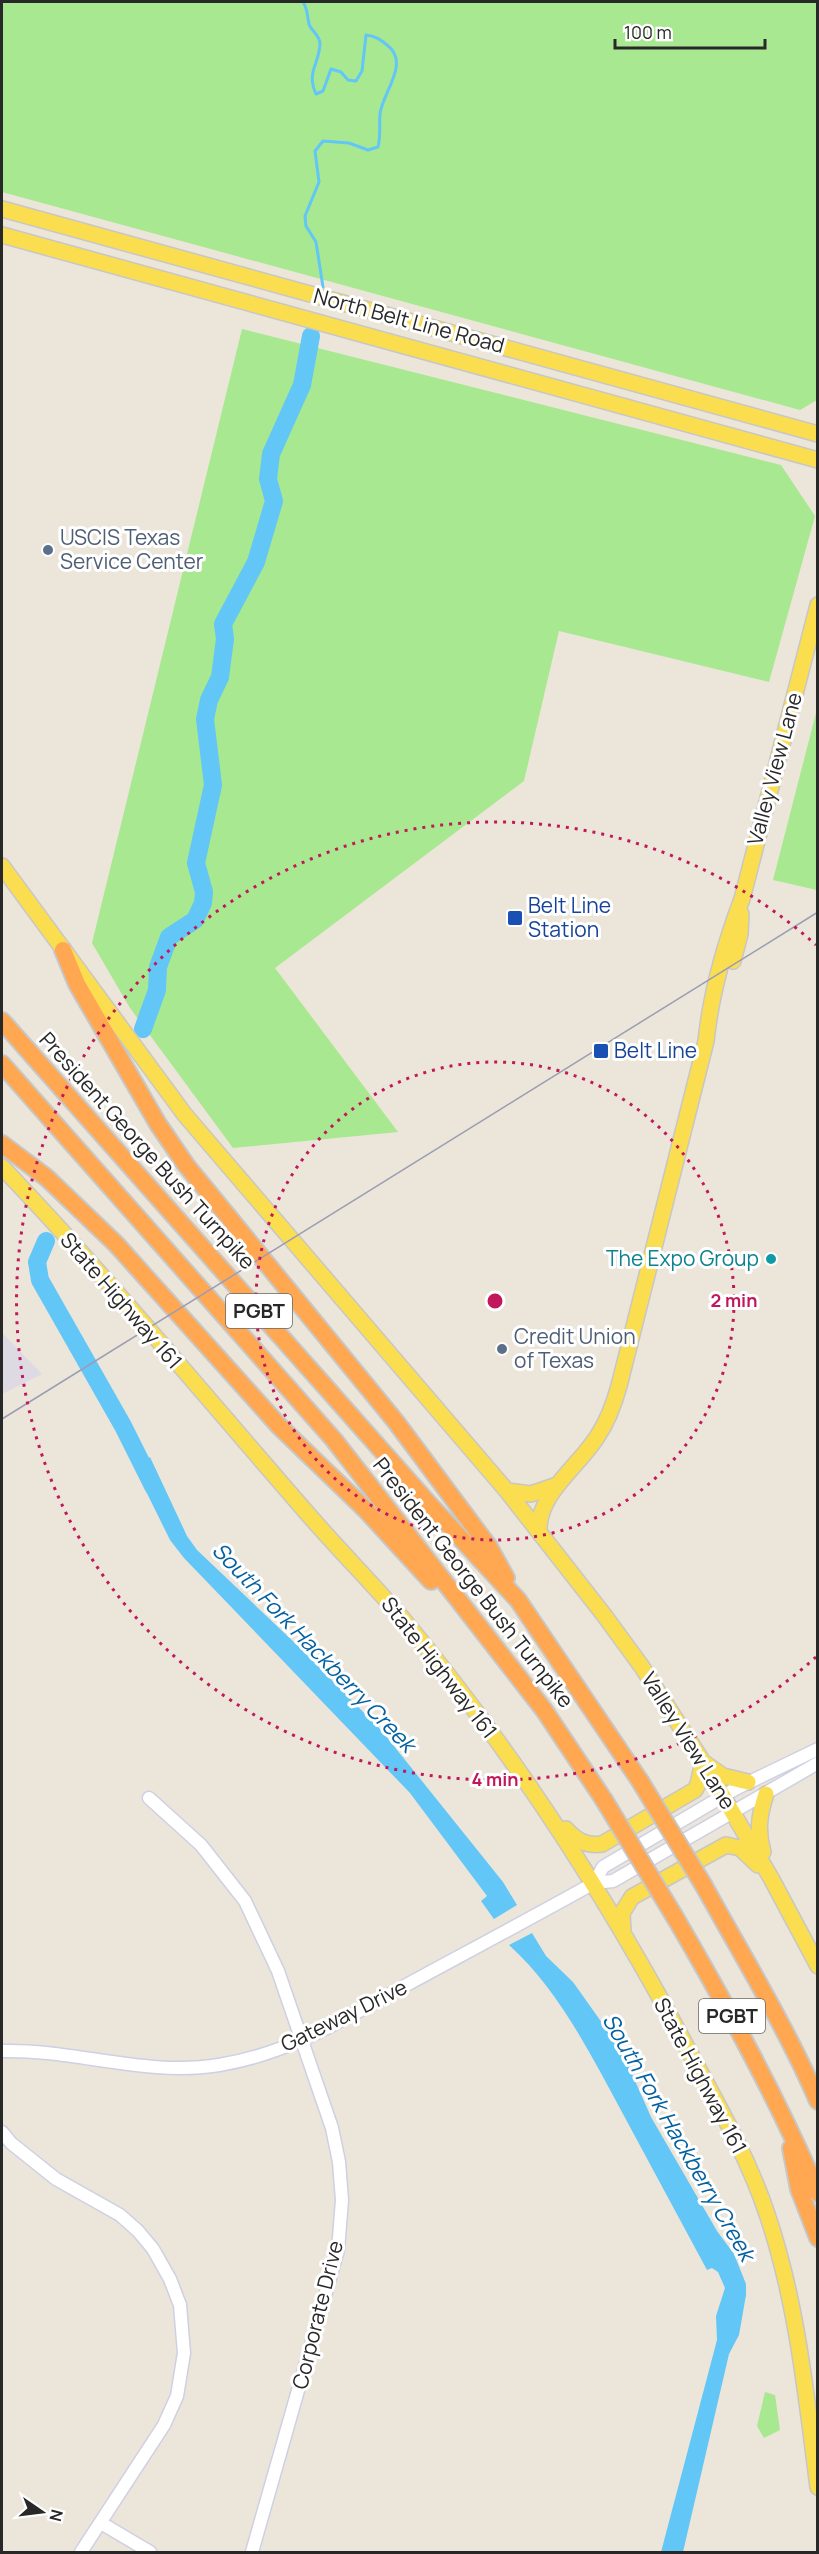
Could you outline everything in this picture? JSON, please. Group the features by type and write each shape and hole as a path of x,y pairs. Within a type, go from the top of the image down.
{"highway":[{"path":"63,950 77,984 158,1124 186,1165 396,1422 489,1547 518,1600"},
{"name":"President George Bush Turnpike","path":"2,1021 429,1504 518,1600 640,1781 704,1886 762,1994 795,2049 818,2101"},
{"name":"President George Bush Turnpike","path":"2,1064 334,1440 544,1710 604,1800 733,2017 784,2115 818,2193"},
{"path":"2,1144 47,1178 116,1244 279,1426 393,1538 466,1620 491,1640"},
{"path":"795,2049 818,2084"},
{"path":"784,2115 799,2189 818,2238"}],"main road":[{"name":"North Belt Line Road","path":"2,209 818,434"},
{"name":"North Belt Line Road","path":"2,235 818,460"},
{"name":"Valley View Lane","path":"557,1485 575,1467 597,1437 615,1401 705,1041 708,1016 730,931 742,899 818,605"},
{"path":"2,866 185,1115 539,1529"},
{"name":"State Highway 161","path":"2,1167 53,1221 402,1619 547,1810 594,1883 667,2010 724,2118 766,2210 779,2251 798,2340 818,2487"},
{"path":"507,1491 531,1494 557,1485"},
{"path":"539,1529 544,1505 557,1485"},
{"name":"Valley View Lane","path":"539,1529 642,1667 703,1762 771,1878 818,1966"},
{"path":"547,1810 578,1841 593,1845 602,1844 695,1790 699,1784 703,1762 723,1776 747,1782"},
{"path":"766,1794 760,1811 758,1834 771,1878"},
{"path":"624,1935 622,1913 632,1897 726,1845 740,1848 771,1878"}],"street":[{"name":"Gateway Drive","path":"594,1883 603,1867 747,1782 818,1749"},
{"name":"Gateway Drive","path":"2,2051 32,2050 150,2068 186,2067 219,2065 302,2042 594,1883 613,1881 818,1763"},
{"name":"Corporate Drive","path":"149,1798 201,1845 245,1900 278,1971 332,2128 339,2162 342,2199 338,2250 252,2553"},
{"path":"2,2132 11,2143 56,2179 120,2216 138,2230 153,2249 170,2279 180,2305 184,2353 177,2396 164,2425 81,2553"},
{"path":"101,2523 150,2553"}],"shaded area":[{"path":"2,1333 42,1374 2,1394"}],"green space":[{"path":"2,2 817,2 817,400 800,410 2,192"},
{"path":"242,329 781,465 815,516 769,682 559,631 524,781 275,968 398,1132 233,1148 130,1008 92,943"},
{"path":"817,709 818,890 773,880"},
{"path":"765,2392 775,2395 780,2430 764,2438 757,2426"}],"water":[{"path":"150,1457 187,1536 197,1550 298,1646 381,1730 503,1882 517,1905 494,1919 481,1901 487,1896 410,1793 184,1558 170,1540 135,1469"},
{"path":"532,1933 546,1956 573,1982 622,2051 651,2117 717,2231 734,2254 746,2284 739,2335 729,2354 683,2552 661,2552 717,2340 716,2316 725,2288 718,2272 712,2268 707,2270 573,2024 543,1982 509,1945"}],"waterway":[{"name":"South Fork Hackberry Creek","path":"303,2 309,24 320,41 312,80 316,94 323,91 331,69 341,72 348,80 356,81 362,71 366,35 377,38 387,45 394,52 396,60 396,69 380,114 378,147 368,150 349,143 323,141 315,151 319,182 305,216 306,226 316,242 323,287"},
{"name":"South Fork Hackberry Creek","path":"143,1029 157,990 158,967 169,937 195,920 203,903 204,892 196,863 213,785 205,719 209,700 220,677 225,639 223,624 256,562 274,501 268,479 271,454 302,385 311,336"},
{"name":"South Fork Hackberry Creek","path":"46,1241 37,1262 40,1280 123,1426 153,1486"}],"tram line":[{"path":"2,1419 818,912"}],"place":[{"name":"USCIS Texas Service Center","path":"48,550"},
{"name":"Belt Line Station","path":"515,918"},
{"name":"Belt Line","path":"601,1051"},
{"name":"The Expo Group","path":"771,1259"},
{"name":"Credit Union of Texas","path":"502,1349"}]}
